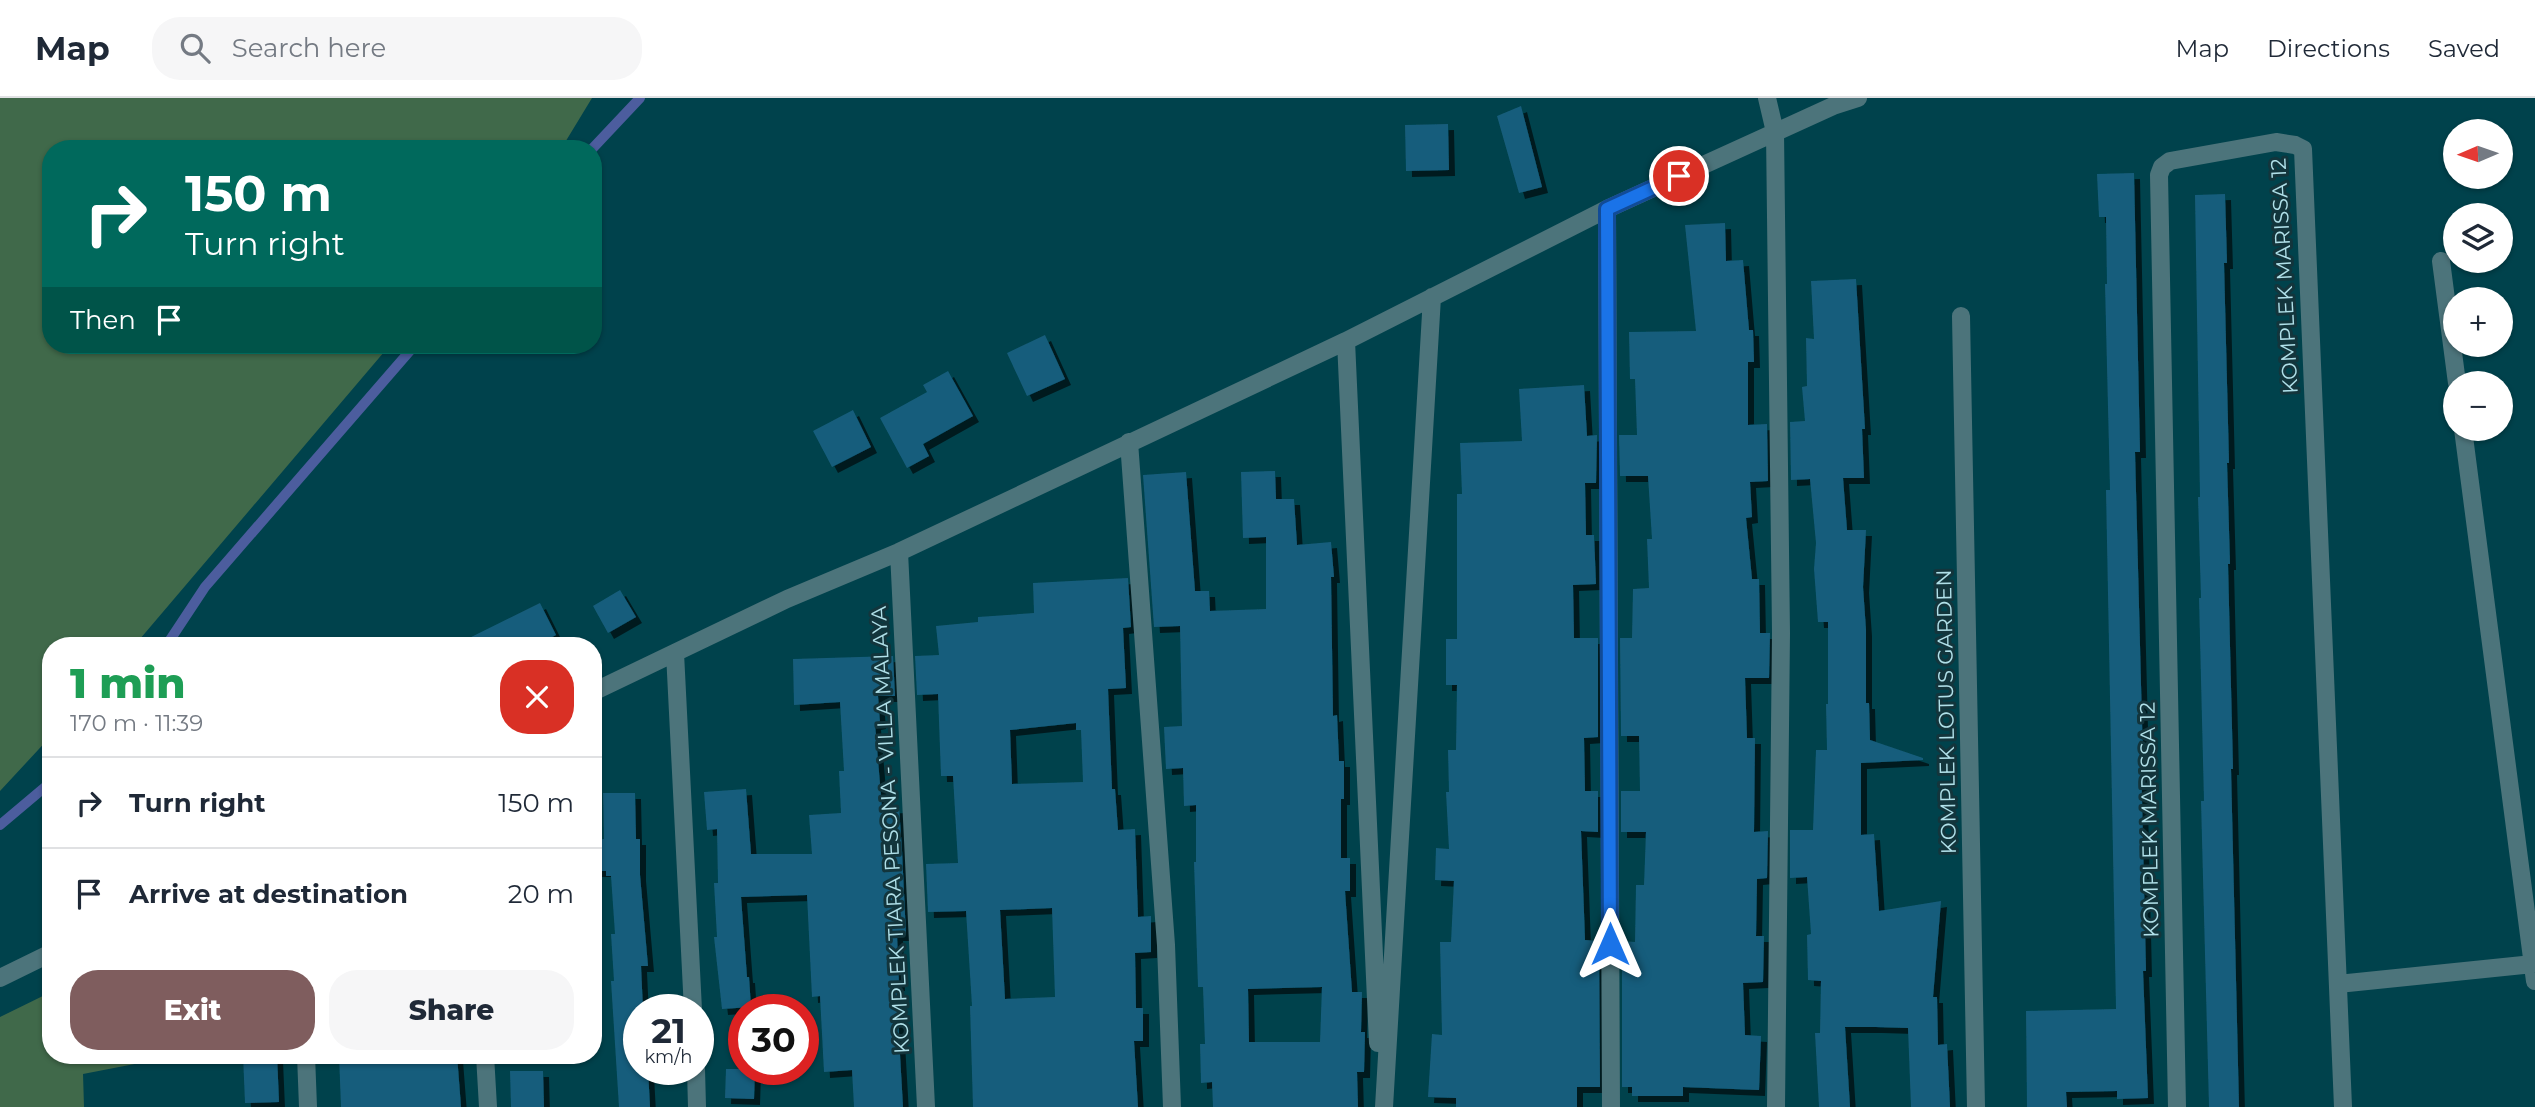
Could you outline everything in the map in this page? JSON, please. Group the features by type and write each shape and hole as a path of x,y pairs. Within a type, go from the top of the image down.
{"street":[{"path":"1767,98 1775,132 1781,633 1776,1107"},
{"path":"602,688 788,598 899,552 1346,341 1607,209 1833,106 1858,98"},
{"name":"KOMPLEK MARISSA 12","path":"2177,1107 2159,175 2162,167 2170,161 2276,142 2303,149 2343,1107"},
{"path":"1607,209 1611,1107"},
{"path":"2441,261 2455,371"},
{"path":"1382,1107 1432,297"},
{"name":"KOMPLEK LOTUS GARDEN","path":"1961,316 1976,1107"},
{"path":"1346,341 1382,1107"},
{"path":"2338,984 2534,972 2465,441"},
{"path":"1129,442 1167,945 1172,1107"},
{"name":"KOMPLEK TIARA PESONA - VILLA MALAYA","path":"899,552 926,1107"},
{"path":"675,653 692,994"},
{"path":"0,978 42,957"},
{"path":"306,1064 308,1107"},
{"path":"486,1064 488,1107"},
{"path":"696,1085 697,1107"}],"green space":[{"path":"0,98 592,98 566,140 42,140 42,354 382,354 142,637 42,637 42,746 0,791"},
{"path":"42,996 42,1064 135,1064 83,1074 84,1107 0,1107 0,1017"}],"building":[{"path":"1521,106 1542,187 1519,193 1497,116"},
{"path":"1448,124 1449,170 1406,171 1405,125"},
{"path":"2134,173 2140,452 2135,452 2143,755 2146,971 2143,971 2148,1098 2117,1099 2117,1091 2066,1092 2067,1107 2027,1107 2026,1011 2116,1009 2106,490 2110,490 2106,217 2099,217 2097,174"},
{"path":"2225,194 2231,769 2239,1107 2209,1107 2201,801 2204,801 2195,195"},
{"path":"1725,223 1726,261 1743,260 1749,330 1753,330 1754,362 1748,362 1748,425 1767,424 1768,481 1750,482 1752,517 1746,518 1752,579 1759,579 1760,633 1770,633 1769,678 1745,678 1747,738 1755,738 1754,832 1768,831 1767,878 1757,879 1756,936 1764,936 1763,982 1743,983 1745,1035 1761,1036 1759,1090 1683,1087 1683,1096 1632,1096 1632,1087 1622,1087 1622,941 1635,942 1636,885 1644,885 1646,832 1621,832 1621,791 1640,791 1639,736 1621,736 1620,638 1632,638 1633,589 1649,588 1647,539 1652,539 1648,476 1620,476 1619,435 1637,435 1635,379 1630,379 1629,332 1696,331 1685,225"},
{"path":"1856,279 1865,429 1862,429 1864,478 1843,478 1847,530 1866,530 1863,587 1866,703 1869,703 1870,740 1923,758 1861,763 1861,835 1874,834 1879,911 1941,901 1933,997 1937,997 1938,1045 1947,1044 1950,1107 1911,1107 1908,1028 1845,1027 1850,1107 1819,1107 1815,1033 1820,1033 1821,981 1808,980 1807,935 1811,934 1807,877 1790,878 1790,830 1813,830 1816,750 1827,750 1828,622 1818,622 1814,569 1816,543 1810,479 1791,480 1790,422 1805,421 1802,387 1807,386 1806,338 1814,339 1811,281"},
{"path":"1045,335 1065,379 1027,396 1007,353"},
{"path":"948,371 973,416 923,444 929,456 907,468 880,418 927,392 923,385"},
{"path":"1584,385 1587,436 1597,435 1596,483 1585,483 1586,535 1594,535 1596,584 1573,585 1574,638 1598,638 1598,737 1584,738 1585,791 1598,791 1598,832 1581,831 1585,940 1599,941 1600,1087 1577,1087 1577,1107 1456,1107 1456,1098 1428,1097 1432,1034 1442,1035 1440,942 1451,942 1454,881 1435,880 1436,848 1449,849 1446,792 1449,792 1448,750 1456,750 1457,685 1446,685 1446,639 1457,639 1457,494 1462,494 1460,443 1522,441 1519,389"},
{"path":"853,410 871,447 832,467 813,431"},
{"path":"1275,471 1276,499 1294,499 1297,545 1331,542 1334,577 1331,577 1333,716 1337,715 1339,761 1344,761 1341,858 1350,858 1350,891 1345,891 1352,992 1362,992 1361,1032 1365,1032 1364,1072 1357,1072 1358,1107 1213,1107 1212,1082 1201,1083 1200,1044 1205,1044 1203,987 1198,987 1194,862 1196,805 1184,806 1183,768 1166,769 1164,727 1182,726 1180,626 1154,627 1143,475 1186,472 1195,591 1209,591 1210,611 1266,609 1266,537 1243,538 1241,472","holes":["1322,987 1320,1042 1249,1042 1248,989"]},
{"path":"1128,578 1131,627 1123,628 1126,688 1108,689 1112,789 1115,789 1118,830 1135,829 1138,917 1151,916 1151,952 1135,953 1136,1008 1143,1008 1143,1041 1134,1041 1138,1107 973,1107 972,1006 966,911 928,912 926,864 958,863 953,776 941,776 938,694 917,695 915,656 939,655 936,626 978,622 978,617 1034,613 1033,583","holes":["1076,723 1076,730 1081,730 1083,782 1012,784 1010,730","1052,908 1055,997 1005,999 1000,910"]},
{"path":"620,590 636,617 608,633 593,606"},
{"path":"540,603 556,635 552,637 471,637"},
{"path":"893,656 895,696 878,696 880,723 875,724 882,808 899,807 906,935 897,935 899,985 896,985 903,1107 854,1107 852,1070 824,1072 820,996 812,994 807,895 741,897 750,994 728,994 728,1009 722,1009 714,937 717,937 714,883 718,883 717,829 707,830 704,792 746,789 751,854 812,854 809,815 841,813 839,771 844,771 840,702 794,705 793,659"},
{"path":"603,793 635,793 636,839 640,839 640,875 648,966 641,966 642,994 623,994 623,1085 649,1085 650,1107 619,1107 611,981 614,981 611,934 615,934 611,876 606,876 606,871 602,871"},
{"path":"243,1064 277,1064 279,1102 245,1103"},
{"path":"339,1064 458,1064 461,1107 341,1107"},
{"path":"726,1069 728,1085 754,1085 754,1099 725,1098"},
{"path":"510,1071 543,1071 544,1107 511,1107"}],"waterway":[{"path":"600,140 640,98"},
{"path":"172,637 205,587 407,354"},
{"path":"0,825 42,790"}],"route":[{"path":"1610,944 1607,209 1679,176"}]}
